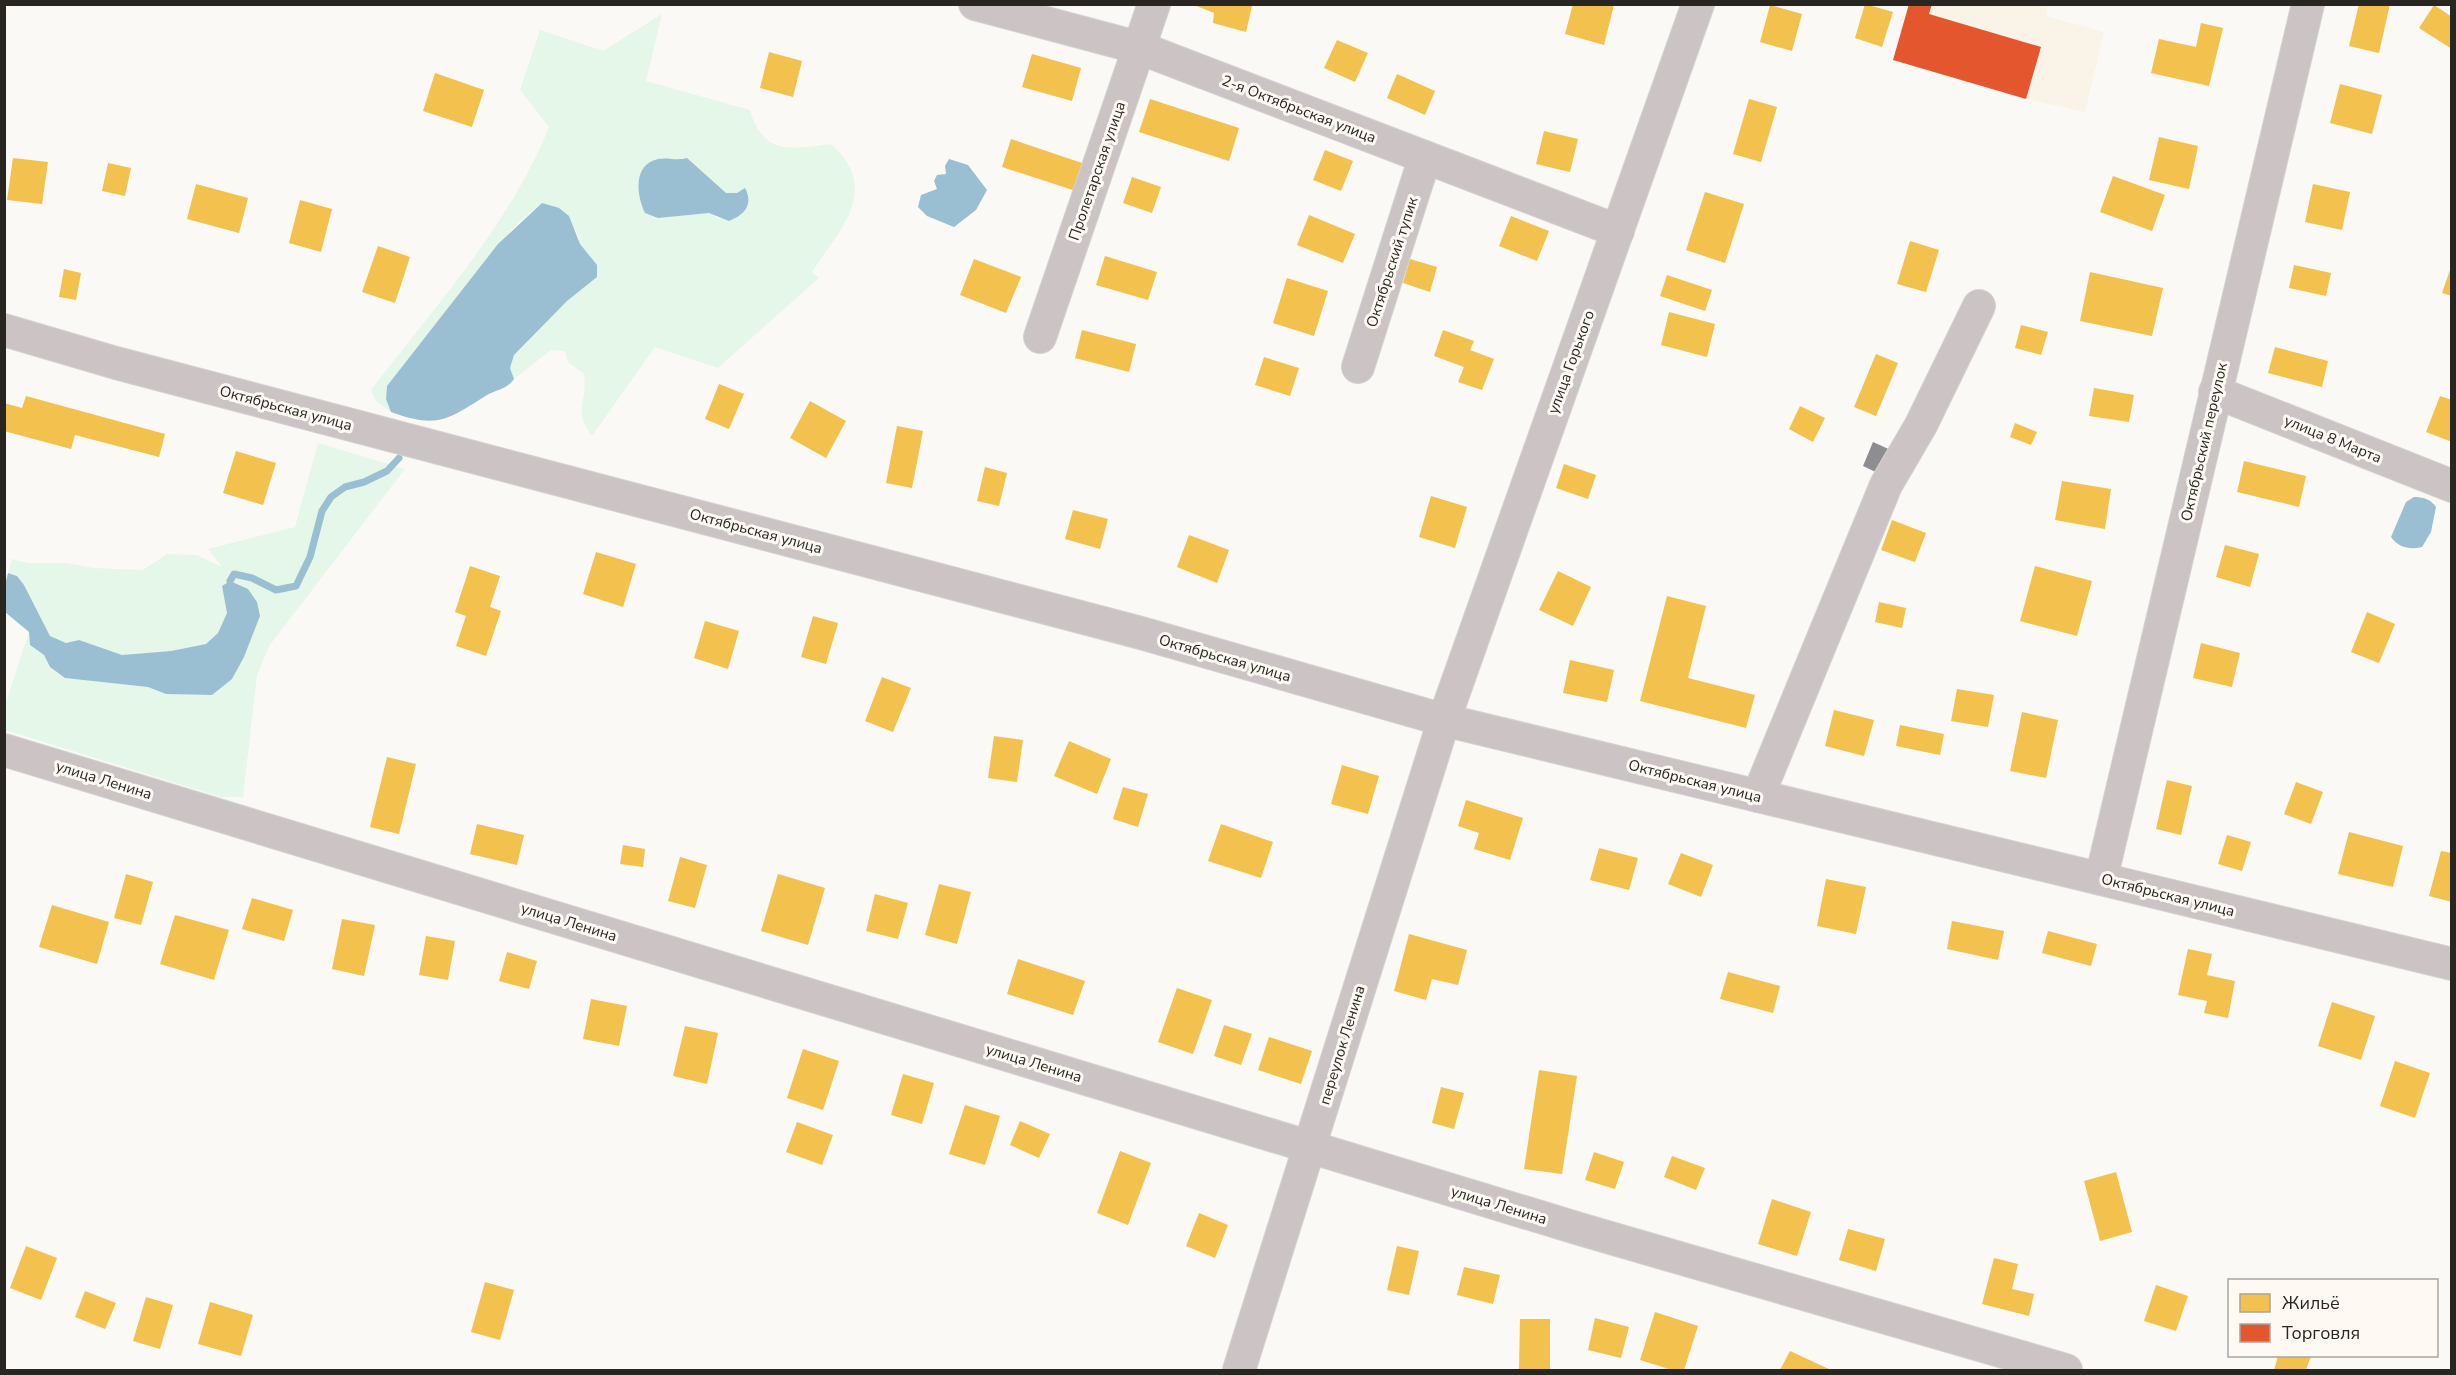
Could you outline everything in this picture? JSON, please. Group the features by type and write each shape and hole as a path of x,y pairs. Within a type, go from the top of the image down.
{"street":[{"name":"2-я Октябрьская улица","path":"975,4 1140,48 1618,231"},
{"name":"Пролетарская улица","path":"1040,337 1154,4"},
{"name":"улица Горького","path":"1444,720 1698,4"},
{"name":"Октябрьский переулок","path":"2101,879 2308,4"},
{"name":"Октябрьский тупик","path":"1358,367 1425,157"},
{"path":"1758,796 1886,484 1921,425 1979,306"},
{"name":"Октябрьская улица","path":"4,330 151,373 1141,633 1444,720 2451,964"},
{"name":"улица 8 Марта","path":"2215,392 2451,486"},
{"name":"переулок Ленина","path":"1239,1371 1444,720"},
{"name":"улица Ленина","path":"4,750 1583,1230 2066,1371"}],"shaded area":[{"path":"1909,5 2048,5 2046,16 2104,32 2085,112 2026,99 1893,60"}],"green space":[{"path":"662,14 646,81 750,110 763,135 771,142 781,146 792,148 831,144 846,161 853,177 855,193 844,225 812,272 819,278 718,368 655,347 592,436 586,427 582,412 584,374 568,362 565,351 551,350 514,379 510,368 514,355 567,301 597,277 580,244 577,232 542,203 498,244 387,386 386,399 391,412 376,401 371,390 492,232 532,163 549,127 520,90 540,30 603,51","holes":["669,159 693,167 726,193 737,193 719,219 709,213 658,218"]},
{"path":"318,443 405,469 269,646 257,675 243,797 221,797 5,730 5,705 29,632 30,645 44,655 50,667 65,678 148,687 166,694 212,695 232,679 244,657 260,616 222,586 227,613 218,633 206,644 171,651 122,655 79,640 66,643 50,636 24,585 17,576 8,573 12,559 29,563 66,563 94,568 143,570 167,554 197,555 222,567 208,549 295,527"}],"water":[{"path":"687,158 726,193 737,193 745,188 748,194 746,209 729,221 709,213 658,218 645,213 639,190 640,174 644,168 650,162 658,159"},
{"path":"949,159 968,165 987,190 976,210 954,227 927,216 918,207 921,195 937,189 934,181 937,175 946,174 945,166"},
{"path":"542,203 559,208 569,216 580,244 597,265 597,277 567,301 514,355 510,368 514,379 502,389 442,419 420,420 391,412 386,399 387,386 498,244"},
{"path":"2414,497 2426,499 2436,507 2431,532 2422,547 2409,548 2401,546 2391,537 2406,502"},
{"path":"8,573 17,576 24,585 50,636 66,643 79,640 122,655 171,651 206,644 218,633 227,613 222,586 230,581 248,589 257,602 260,616 244,657 232,679 212,695 166,694 148,687 65,678 50,667 44,655 30,645 29,632 5,612 5,585"}],"building: Жильё":[{"path":"1244,4 1252,6 1246,32 1213,23 1214,13 1194,5"},
{"path":"1573,4 1614,5 1604,45 1565,34"},
{"path":"1865,4 1893,12 1882,47 1855,38"},
{"path":"2359,4 2390,4 2379,53 2349,46"},
{"path":"1770,5 1802,14 1792,51 1760,42"},
{"path":"2434,5 2452,17 2452,49 2419,28"},
{"path":"2201,23 2223,28 2209,86 2151,73 2159,39 2196,47"},
{"path":"1337,40 1368,53 1355,82 1324,68"},
{"path":"769,52 802,61 793,97 760,88"},
{"path":"1032,54 1081,68 1072,101 1022,87"},
{"path":"435,73 484,90 472,127 423,111"},
{"path":"1397,74 1435,91 1425,115 1387,98"},
{"path":"2340,84 2382,95 2372,134 2330,123"},
{"path":"1150,99 1239,128 1229,161 1139,132"},
{"path":"1749,99 1777,107 1761,162 1733,154"},
{"path":"1544,131 1578,139 1570,172 1536,164"},
{"path":"2159,137 2198,146 2189,189 2149,180"},
{"path":"1011,139 1085,164 1076,191 1002,167"},
{"path":"1325,150 1353,161 1341,191 1313,180"},
{"path":"13,158 48,162 42,204 7,200"},
{"path":"108,163 131,168 125,196 102,191"},
{"path":"2113,176 2165,195 2152,231 2100,212"},
{"path":"1132,177 1161,187 1152,213 1123,203"},
{"path":"196,184 248,198 239,233 187,219"},
{"path":"2313,184 2350,192 2342,230 2305,222"},
{"path":"1705,192 1744,204 1725,263 1686,250"},
{"path":"300,200 332,209 321,252 289,243"},
{"path":"1309,215 1355,234 1343,263 1297,245"},
{"path":"1511,216 1549,231 1537,261 1499,246"},
{"path":"1910,241 1939,250 1926,292 1897,284"},
{"path":"378,246 410,257 395,303 362,292"},
{"path":"1105,256 1157,272 1148,300 1096,285"},
{"path":"974,259 1021,277 1006,313 960,295"},
{"path":"1410,259 1437,267 1430,292 1403,283"},
{"path":"2294,265 2331,273 2326,296 2289,288"},
{"path":"2452,267 2452,296 2442,293"},
{"path":"64,269 81,273 76,300 59,297"},
{"path":"2090,272 2163,288 2152,336 2080,321"},
{"path":"1667,275 1712,290 1705,311 1660,296"},
{"path":"1287,278 1328,291 1314,336 1273,323"},
{"path":"1669,312 1715,324 1707,357 1661,345"},
{"path":"2021,325 2048,332 2041,355 2015,348"},
{"path":"1082,330 1136,344 1129,372 1075,358"},
{"path":"1443,330 1474,341 1470,350 1494,359 1482,390 1458,382 1464,367 1434,356"},
{"path":"2275,347 2328,361 2322,387 2268,373"},
{"path":"1876,354 1898,363 1876,416 1854,407"},
{"path":"1264,357 1299,368 1290,396 1255,385"},
{"path":"719,384 744,394 729,429 705,419"},
{"path":"2094,388 2134,395 2129,422 2089,416"},
{"path":"26,396 165,434 159,457 75,435 71,449 4,431 4,403 22,408"},
{"path":"2440,396 2452,400 2452,442 2426,432"},
{"path":"810,401 846,421 826,458 790,438"},
{"path":"1800,406 1825,418 1813,442 1789,429"},
{"path":"2015,423 2037,432 2031,445 2010,437"},
{"path":"897,426 923,431 912,488 886,483"},
{"path":"236,451 276,463 263,505 223,493"},
{"path":"2244,461 2306,476 2299,507 2237,492"},
{"path":"1564,464 1596,475 1588,499 1556,488"},
{"path":"985,467 1007,473 999,506 977,501"},
{"path":"2062,481 2111,489 2105,529 2055,520"},
{"path":"1431,496 1467,507 1455,548 1419,537"},
{"path":"1073,510 1108,519 1100,549 1065,539"},
{"path":"1892,520 1926,533 1915,562 1881,550"},
{"path":"1189,535 1229,550 1217,583 1177,567"},
{"path":"2225,545 2259,554 2250,587 2216,577"},
{"path":"596,552 636,564 623,607 583,594"},
{"path":"470,566 500,576 490,607 501,611 486,656 456,646 466,616 455,612"},
{"path":"2035,566 2092,581 2077,636 2020,621"},
{"path":"1558,571 1591,587 1573,626 1539,610"},
{"path":"1667,596 1706,606 1688,678 1755,695 1746,728 1640,701"},
{"path":"1879,602 1906,608 1902,628 1875,622"},
{"path":"2367,612 2395,624 2379,663 2351,652"},
{"path":"813,616 838,623 826,664 801,657"},
{"path":"705,621 739,631 728,669 694,658"},
{"path":"2201,643 2240,653 2232,687 2193,678"},
{"path":"1570,660 1614,670 1607,702 1563,693"},
{"path":"882,677 911,688 893,732 865,721"},
{"path":"1957,689 1994,695 1988,727 1951,721"},
{"path":"1834,710 1874,720 1864,756 1825,746"},
{"path":"2022,712 2058,720 2046,778 2010,771"},
{"path":"1900,725 1944,734 1940,755 1896,746"},
{"path":"994,736 1023,740 1017,782 988,778"},
{"path":"1069,741 1111,759 1097,794 1054,776"},
{"path":"387,757 416,764 399,834 370,827"},
{"path":"1342,765 1379,776 1368,814 1331,804"},
{"path":"2167,780 2192,786 2181,835 2156,829"},
{"path":"2296,782 2323,792 2311,824 2284,814"},
{"path":"1123,787 1148,794 1138,827 1113,819"},
{"path":"1466,800 1523,818 1510,860 1474,849 1479,833 1458,826"},
{"path":"477,824 524,835 517,865 470,854"},
{"path":"1221,824 1273,842 1261,878 1208,861"},
{"path":"2349,832 2403,846 2393,887 2338,874"},
{"path":"2227,835 2251,842 2242,871 2218,864"},
{"path":"623,845 645,849 643,867 620,864"},
{"path":"1599,848 1638,858 1629,890 1590,880"},
{"path":"2441,851 2452,853 2452,902 2429,896"},
{"path":"1681,853 1713,865 1701,897 1668,884"},
{"path":"680,857 707,865 695,908 668,901"},
{"path":"126,874 153,882 141,925 114,918"},
{"path":"778,874 825,888 808,945 761,931"},
{"path":"1826,879 1866,887 1856,934 1817,926"},
{"path":"939,884 971,892 957,944 925,935"},
{"path":"875,894 908,903 898,939 866,931"},
{"path":"252,898 293,910 284,941 242,929"},
{"path":"52,905 109,922 97,964 39,947"},
{"path":"175,915 229,930 214,980 160,964"},
{"path":"342,919 375,925 364,976 332,969"},
{"path":"1952,921 2004,931 1998,960 1947,949"},
{"path":"2048,931 2097,944 2091,966 2042,953"},
{"path":"1409,934 1467,950 1458,985 1432,979 1426,1000 1394,991"},
{"path":"426,936 455,941 448,980 419,975"},
{"path":"2188,949 2212,954 2207,975 2235,981 2228,1018 2204,1013 2207,1001 2178,995"},
{"path":"507,952 537,961 529,989 499,981"},
{"path":"1018,959 1085,981 1073,1015 1007,994"},
{"path":"1728,972 1780,986 1773,1013 1720,999"},
{"path":"1177,988 1212,1000 1193,1054 1158,1042"},
{"path":"591,999 627,1006 619,1046 583,1039"},
{"path":"2332,1002 2375,1016 2361,1060 2318,1046"},
{"path":"1224,1025 1252,1034 1241,1065 1214,1056"},
{"path":"685,1026 718,1033 707,1084 673,1076"},
{"path":"1269,1037 1312,1051 1301,1084 1258,1070"},
{"path":"803,1049 839,1061 823,1110 787,1098"},
{"path":"2395,1061 2430,1073 2415,1118 2380,1106"},
{"path":"1539,1070 1577,1076 1562,1174 1524,1169"},
{"path":"903,1074 934,1083 922,1124 891,1115"},
{"path":"1441,1087 1464,1093 1454,1129 1432,1123"},
{"path":"965,1105 1000,1116 985,1165 949,1154"},
{"path":"1020,1121 1050,1134 1039,1158 1010,1145"},
{"path":"797,1122 833,1135 822,1165 786,1152"},
{"path":"1120,1151 1151,1163 1128,1225 1097,1213"},
{"path":"1594,1152 1624,1162 1615,1189 1585,1180"},
{"path":"1672,1156 1705,1168 1696,1190 1664,1177"},
{"path":"2116,1172 2132,1232 2100,1241 2084,1181"},
{"path":"1772,1199 1811,1212 1797,1256 1758,1244"},
{"path":"1199,1213 1228,1225 1215,1258 1186,1246"},
{"path":"1848,1229 1885,1239 1876,1271 1839,1260"},
{"path":"26,1246 57,1258 41,1300 10,1288"},
{"path":"1397,1246 1419,1251 1409,1295 1387,1290"},
{"path":"1994,1258 2018,1264 2012,1289 2034,1294 2029,1316 1982,1304"},
{"path":"1464,1267 1500,1275 1493,1304 1457,1295"},
{"path":"485,1282 514,1290 500,1340 471,1332"},
{"path":"2156,1285 2188,1296 2176,1331 2144,1321"},
{"path":"85,1291 116,1303 105,1329 75,1317"},
{"path":"146,1297 173,1305 160,1349 133,1341"},
{"path":"210,1302 253,1315 241,1356 198,1344"},
{"path":"1655,1312 1698,1326 1684,1370 1672,1370 1640,1360"},
{"path":"1595,1318 1629,1327 1621,1358 1588,1350"},
{"path":"1520,1319 1550,1319 1550,1370 1519,1369"},
{"path":"1790,1351 1831,1370 1780,1370"},
{"path":"2278,1357 2311,1357 2306,1370 2274,1370"}],"building: Торговля":[{"path":"1909,4 1932,4 1929,14 2041,47 2026,99 1893,60"}],"building: Промзона":[{"path":"1873,442 1893,451 1882,475 1863,466"}],"waterway":[{"path":"230,581 234,574 252,578 276,590 296,586 310,557 322,511 331,497 345,487 364,482 387,471 399,458"}]}
